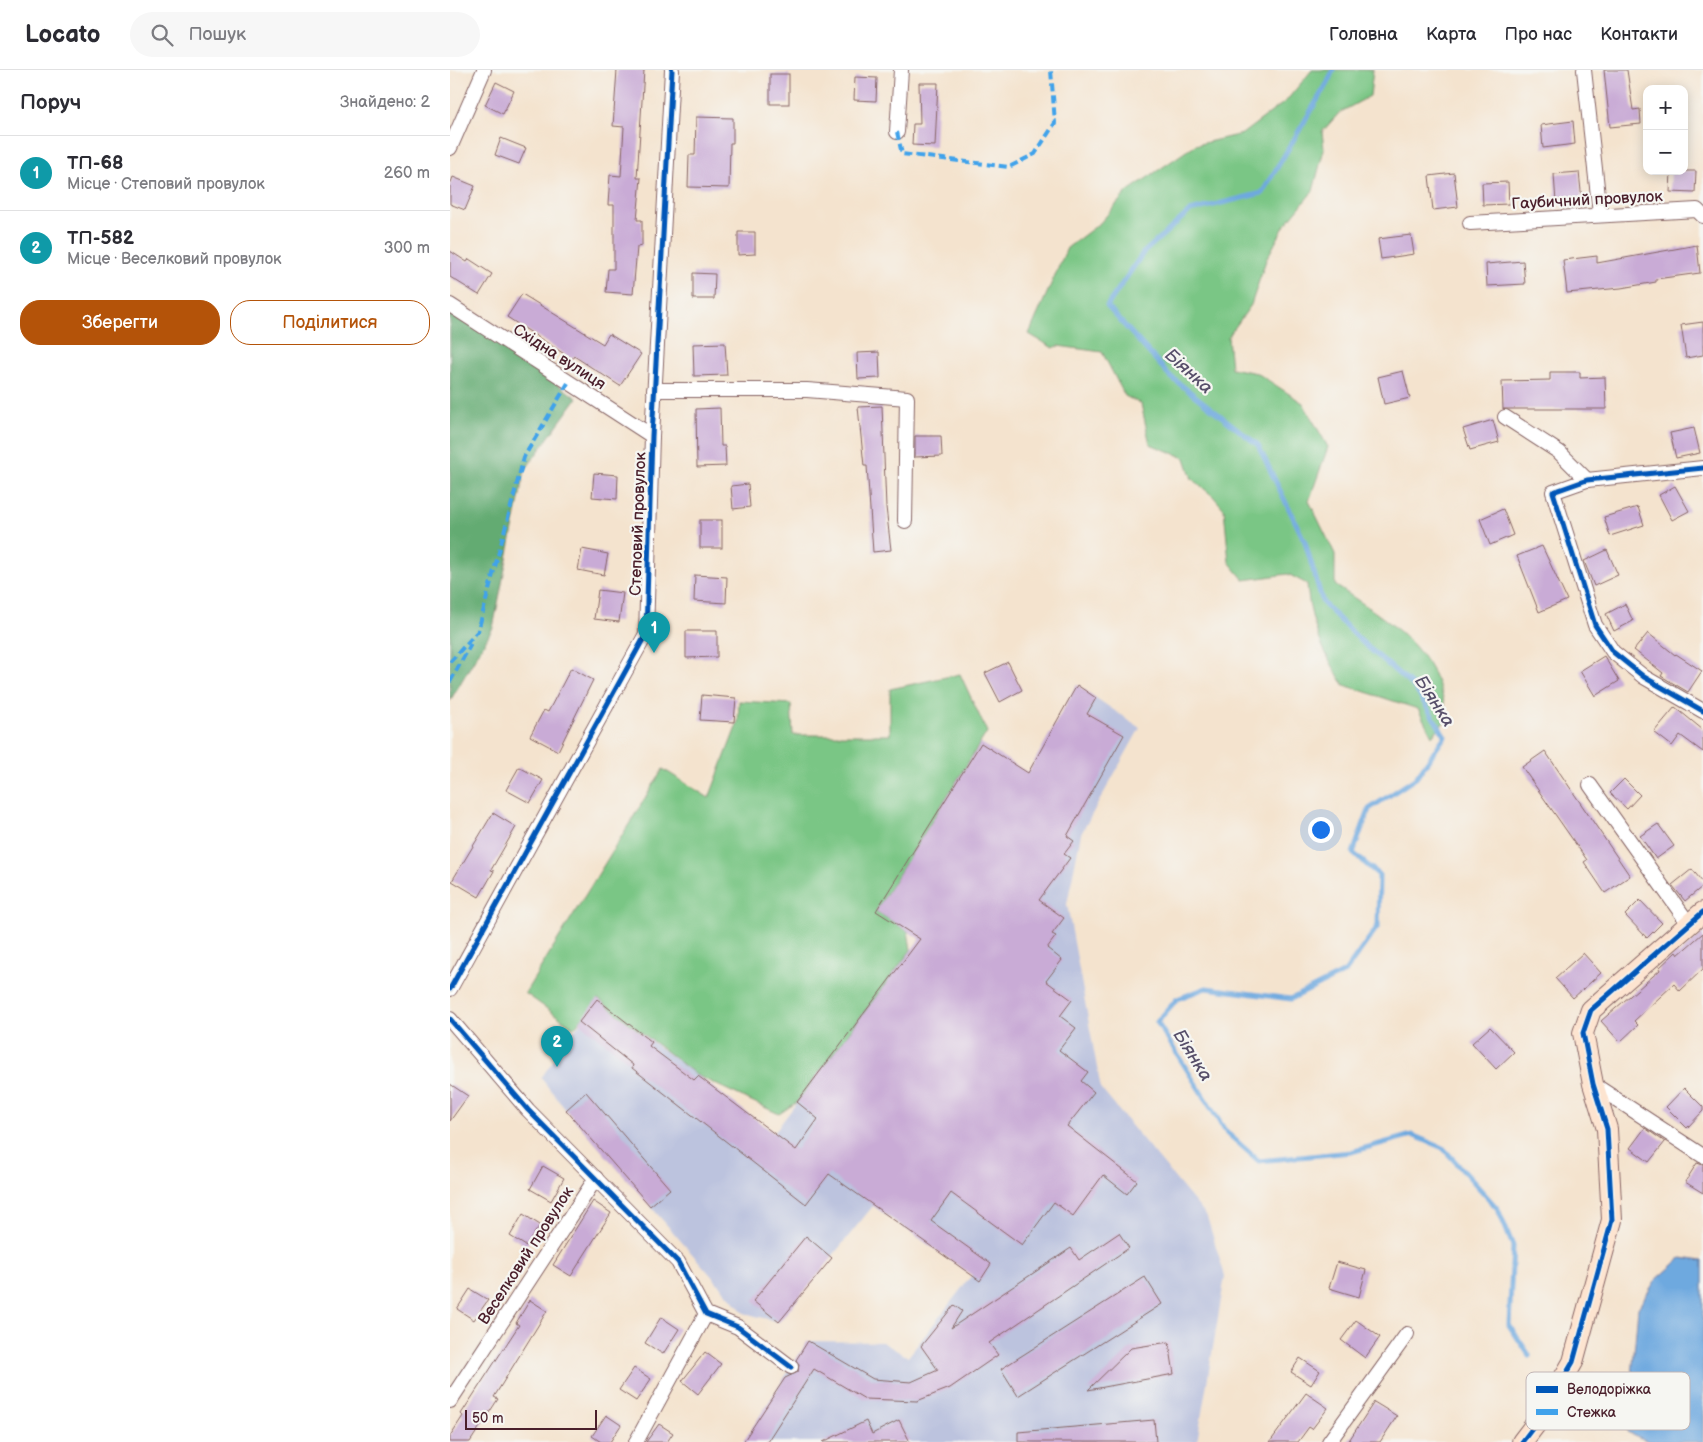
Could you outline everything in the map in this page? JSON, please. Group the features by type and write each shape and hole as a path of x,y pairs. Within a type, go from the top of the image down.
{"street":[{"path":"450,148 484,70"},
{"name":"Степовий провулок","path":"450,989 646,634 654,390 672,70"},
{"path":"897,132 900,70"},
{"path":"1584,70 1600,214"},
{"name":"Гаубичний провулок","path":"1470,223 1600,214 1697,210 1703,216"},
{"name":"Східна вулиця","path":"450,305 652,436"},
{"path":"654,390 807,390 907,398 905,521"},
{"path":"1505,416 1560,452 1587,480"},
{"path":"1703,468 1587,480 1553,492 1595,625 1613,652 1644,677 1703,711"},
{"path":"1567,1372 1573,1362 1612,1220 1608,1129 1593,1084 1584,1033 1591,1010 1696,918 1590,785"},
{"path":"450,1019 528,1110 678,1262 706,1314 738,1327 791,1367"},
{"path":"1593,1084 1703,1156"},
{"name":"Веселковий провулок","path":"450,1401 596,1178"},
{"path":"636,1442 706,1314"},
{"path":"1329,1442 1407,1334"},
{"path":"1522,1442 1531,1430"}],"shaded area":[{"path":"1077,685 1140,728 1081,834 1067,904 1101,1089 1207,1217 1225,1276 1197,1442 743,1442 808,1341 882,1342 908,1357 972,1275 873,1206 779,1322 744,1313 566,1110 541,1078 597,999 774,1133 982,856"}],"green space":[{"path":"1312,70 1373,70 1370,96 1339,113 1322,132 1324,149 1313,191 1285,225 1266,260 1251,305 1228,337 1231,368 1257,373 1303,403 1328,447 1309,501 1335,554 1335,585 1392,624 1422,655 1434,673 1442,694 1447,719 1432,736 1418,709 1344,685 1324,649 1314,625 1307,584 1288,574 1244,580 1229,562 1224,509 1213,496 1192,479 1185,458 1150,444 1141,404 1125,396 1102,352 1058,346 1053,348 1029,334 1067,248 1100,223 1128,191 1195,145 1242,134 1286,101"},
{"path":"450,311 496,340 577,398 525,470 493,628 450,701"},
{"path":"960,674 987,732 876,911 908,931 911,950 797,1102 779,1114 698,1076 598,999 574,1028 525,993 663,769 709,798 738,722 739,701 791,704 793,735 890,735 890,689"}],"water":[{"path":"1681,1258 1703,1261 1703,1442 1650,1442 1627,1432 1627,1430 1690,1430 1690,1372 1632,1372 1638,1308 1655,1281"}],"building":[{"path":"617,70 644,70 637,178 641,178 637,220 642,220 642,246 637,247 633,294 606,292 608,269 614,269 614,205 608,205 610,175 621,176 624,127 613,126"},
{"path":"1604,70 1627,70 1633,110 1640,109 1641,124 1610,127"},
{"path":"770,74 789,74 789,104 770,104"},
{"path":"855,77 877,78 876,101 854,100"},
{"path":"496,82 514,91 503,114 485,105"},
{"path":"919,83 938,83 935,146 912,145 913,124 920,124"},
{"path":"696,117 733,118 733,143 730,143 729,188 688,187 689,155 695,155"},
{"path":"1573,121 1575,144 1543,148 1541,125"},
{"path":"501,138 526,148 519,164 495,155"},
{"path":"1688,171 1696,171 1695,193 1670,192 1671,175 1688,175"},
{"path":"1579,172 1582,201 1556,203 1554,174"},
{"path":"1454,173 1458,207 1433,210 1429,176"},
{"path":"453,177 475,186 465,210 450,204 450,185"},
{"path":"1508,182 1509,204 1483,205 1482,183"},
{"path":"738,232 755,232 755,254 738,255"},
{"path":"1411,235 1414,254 1381,259 1378,239"},
{"path":"1697,245 1700,273 1656,279 1656,282 1621,288 1567,293 1563,260 1597,256 1597,263"},
{"path":"450,251 467,262 469,259 492,274 479,295 450,277"},
{"path":"1523,261 1525,284 1487,286 1486,264"},
{"path":"693,273 715,274 714,299 693,299"},
{"path":"522,294 603,344 609,334 641,354 620,386 574,356 572,359 507,317"},
{"path":"1703,322 1703,355 1686,358 1681,325"},
{"path":"725,343 727,375 694,376 693,344"},
{"path":"879,352 880,378 858,379 857,353"},
{"path":"1403,371 1410,398 1384,404 1378,377"},
{"path":"1550,372 1580,372 1580,378 1605,377 1606,409 1503,409 1502,381 1550,380"},
{"path":"882,406 886,507 891,550 873,552 867,466 864,466 858,407"},
{"path":"720,408 721,446 725,446 726,466 697,467 696,409"},
{"path":"1493,420 1499,442 1470,450 1463,429"},
{"path":"1694,428 1700,453 1676,458 1670,433"},
{"path":"915,436 941,436 942,456 915,457"},
{"path":"594,473 618,475 617,499 592,497"},
{"path":"748,484 750,507 733,509 731,486"},
{"path":"1675,486 1689,511 1672,520 1659,495"},
{"path":"1638,507 1644,525 1610,536 1604,517"},
{"path":"1503,509 1513,535 1490,545 1480,519"},
{"path":"700,520 722,520 722,548 700,548"},
{"path":"1542,546 1567,600 1539,612 1517,556"},
{"path":"582,549 608,554 604,575 578,570"},
{"path":"1607,550 1618,575 1594,586 1584,561"},
{"path":"695,575 727,577 726,603 694,601"},
{"path":"598,590 623,593 619,622 594,619"},
{"path":"1625,604 1633,621 1614,631 1606,614"},
{"path":"686,631 717,631 717,657 686,658"},
{"path":"1648,633 1675,655 1702,671 1688,692 1661,676 1663,673 1634,650"},
{"path":"1604,656 1619,681 1595,696 1580,671"},
{"path":"1008,662 1022,690 1000,702 985,673"},
{"path":"571,668 593,680 558,751 530,736 544,710 548,712"},
{"path":"1077,685 1096,698 1087,714 1124,735 1067,836 1074,841 1064,854 1070,858 1039,900 1064,918 1052,934 1056,936 1047,948 1062,960 1046,981 1072,1000 1060,1016 1076,1028 1059,1050 1088,1072 1081,1081 1094,1092 1067,1126 1137,1181 1127,1194 1103,1175 1073,1216 1054,1202 1022,1245 951,1193 931,1221 991,1264 980,1281 829,1174 806,1204 632,1068 633,1065 579,1022 597,999 652,1042 649,1046 694,1080 698,1076 796,1150 818,1119 797,1102 920,939 876,911 981,743 1028,773"},
{"path":"702,695 736,698 734,722 700,720"},
{"path":"1675,707 1703,730 1703,752 1680,735 1672,746 1654,732"},
{"path":"1545,751 1630,876 1605,893 1584,862 1587,860 1522,767"},
{"path":"519,767 543,780 530,803 506,790"},
{"path":"1624,779 1640,795 1627,809 1610,793"},
{"path":"493,813 516,827 491,870 494,871 479,897 452,881"},
{"path":"1658,824 1674,846 1656,859 1640,836"},
{"path":"1692,869 1703,883 1703,886 1685,901 1672,885"},
{"path":"1640,900 1662,923 1647,938 1625,915"},
{"path":"1703,933 1703,969 1680,991 1674,984 1634,1021 1638,1025 1620,1042 1601,1021 1660,970 1659,968 1676,952 1678,955"},
{"path":"1583,953 1601,973 1573,998 1555,978"},
{"path":"1490,1027 1514,1052 1496,1069 1472,1043"},
{"path":"450,1084 468,1096 450,1121"},
{"path":"1684,1088 1703,1107 1703,1111 1687,1128 1666,1107"},
{"path":"586,1092 670,1189 650,1206 566,1110"},
{"path":"1645,1128 1665,1142 1649,1162 1630,1148"},
{"path":"1697,1163 1703,1165 1703,1193 1685,1182"},
{"path":"543,1166 564,1178 551,1201 530,1189"},
{"path":"593,1201 611,1213 571,1276 553,1265"},
{"path":"523,1214 540,1225 526,1246 510,1236"},
{"path":"1119,1233 1129,1248 989,1343 998,1355 950,1388 917,1401 865,1399 814,1369 767,1442 743,1442 785,1378 798,1372 799,1364 796,1360 808,1341 873,1379 911,1382 938,1370 921,1346 954,1305 962,1311 951,1328 1071,1248 1079,1260"},
{"path":"806,1236 832,1258 779,1322 753,1301"},
{"path":"1337,1262 1366,1270 1359,1297 1329,1288"},
{"path":"1145,1277 1162,1304 1018,1396 1001,1369"},
{"path":"470,1289 488,1300 474,1320 457,1309"},
{"path":"530,1300 547,1311 494,1397 498,1399 470,1442 450,1442 450,1436 463,1416 461,1414 519,1325 516,1323"},
{"path":"661,1317 679,1329 663,1354 645,1343"},
{"path":"1356,1320 1380,1337 1365,1358 1341,1340"},
{"path":"1169,1342 1174,1374 1088,1390 1131,1348"},
{"path":"705,1352 721,1364 698,1394 682,1381"},
{"path":"1300,1358 1320,1371 1311,1385 1291,1372"},
{"path":"634,1368 651,1379 636,1401 619,1390"},
{"path":"1306,1393 1328,1408 1312,1429 1309,1427 1298,1442 1270,1442"},
{"path":"1374,1402 1397,1416 1380,1442 1348,1442"},
{"path":"606,1415 621,1425 610,1442 601,1442 592,1436"},
{"path":"899,1420 910,1442 823,1442 866,1421 872,1434"},
{"path":"1154,1420 1156,1442 1018,1442 1018,1432"},
{"path":"659,1424 673,1433 667,1442 646,1442"}],"waterway":[{"name":"Біянка","path":"1333,70 1328,82 1262,193 1190,211 1143,253 1107,306 1171,377 1258,445 1305,542 1323,603 1362,642 1414,687 1445,736 1416,778 1369,809 1353,853 1379,875 1378,926 1345,972 1291,999 1206,988 1177,999 1157,1022 1226,1132 1259,1161 1351,1152 1412,1135 1443,1148 1498,1209 1513,1246 1509,1325 1529,1355"}],"marked path":[{"path":"897,132 902,154 1009,167 1035,154 1055,123 1051,70"},
{"path":"450,662 478,631 524,457 568,383"},
{"path":"450,682 471,644"}],"cycle path":[{"path":"450,989 646,634 652,436 672,70"},
{"path":"1703,468 1587,480 1553,492 1595,625 1613,652 1644,677 1703,711"},
{"path":"1567,1372 1573,1362 1612,1220 1607,1129 1593,1084 1583,1033 1591,1010 1703,912"},
{"path":"450,1019 528,1110 678,1262 706,1314 738,1327 791,1367"},
{"path":"1522,1442 1531,1430"}],"place":[{"name":"ТП-68","path":"654,653"},
{"name":"ТП-582","path":"557,1067"}]}
